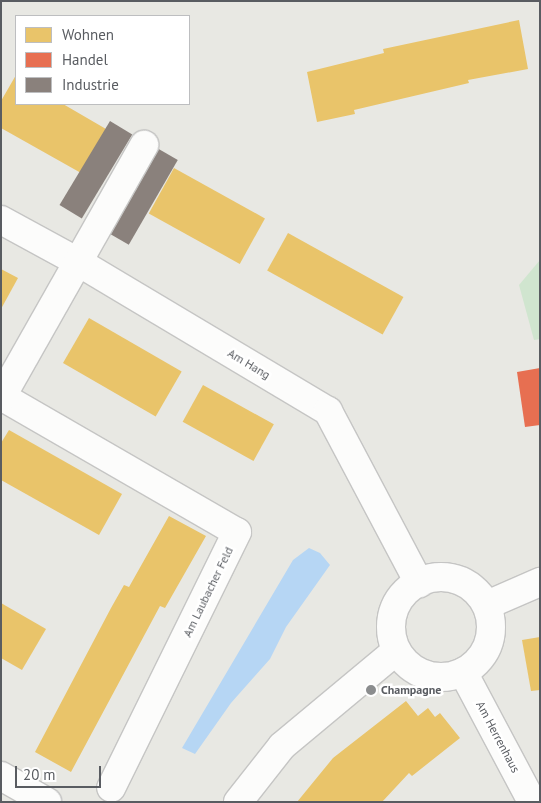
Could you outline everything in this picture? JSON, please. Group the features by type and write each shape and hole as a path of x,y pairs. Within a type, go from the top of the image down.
{"street":[{"name":"Am Laubacher Feld","path":"110,788 237,532 2,397 144,145"},
{"name":"Am Hang","path":"1,220 78,262 328,410 419,583"},
{"path":"445,577 464,582 478,592 487,605 491,632 486,646 479,660 463,672 447,677 420,672 406,665 396,651 390,634 392,612 404,593 419,583 445,577"},
{"path":"487,605 540,582"},
{"path":"238,802 282,746 396,651"},
{"name":"Am Herrenhaus","path":"463,672 532,802"},
{"path":"1,776 48,802"}],"green space":[{"path":"540,260 540,339 534,340 519,285"}],"water":[{"path":"309,548 320,553 330,565 286,627 270,659 231,703 195,754 182,748 293,560"}],"building: Wohnen":[{"path":"519,20 528,69 468,80 469,83 354,110 355,114 317,122 307,72 384,53 383,49"},
{"path":"15,77 15,105 65,105 106,129 81,173 1,128 1,101"},
{"path":"174,168 265,218 240,264 149,213"},
{"path":"288,233 403,297 383,335 267,271"},
{"path":"1,269 18,278 1,309"},
{"path":"89,318 182,372 156,417 63,363"},
{"path":"203,385 274,424 253,461 183,422"},
{"path":"9,430 122,494 99,535 1,480 1,443"},
{"path":"169,516 206,536 165,608 160,606 71,772 35,752 124,585 129,587"},
{"path":"1,603 46,629 22,670 1,658"},
{"path":"540,637 540,690 531,691 522,640"},
{"path":"406,701 418,716 428,708 435,717 440,713 460,738 412,776 409,773 382,802 297,802 333,758"}],"building: Handel":[{"path":"540,368 540,425 525,427 517,372"}],"building: Industrie":[{"path":"110,121 132,134 82,218 60,205"},
{"path":"157,148 178,160 129,245 108,233"}],"place":[{"name":"Champagne","path":"371,690"}]}
